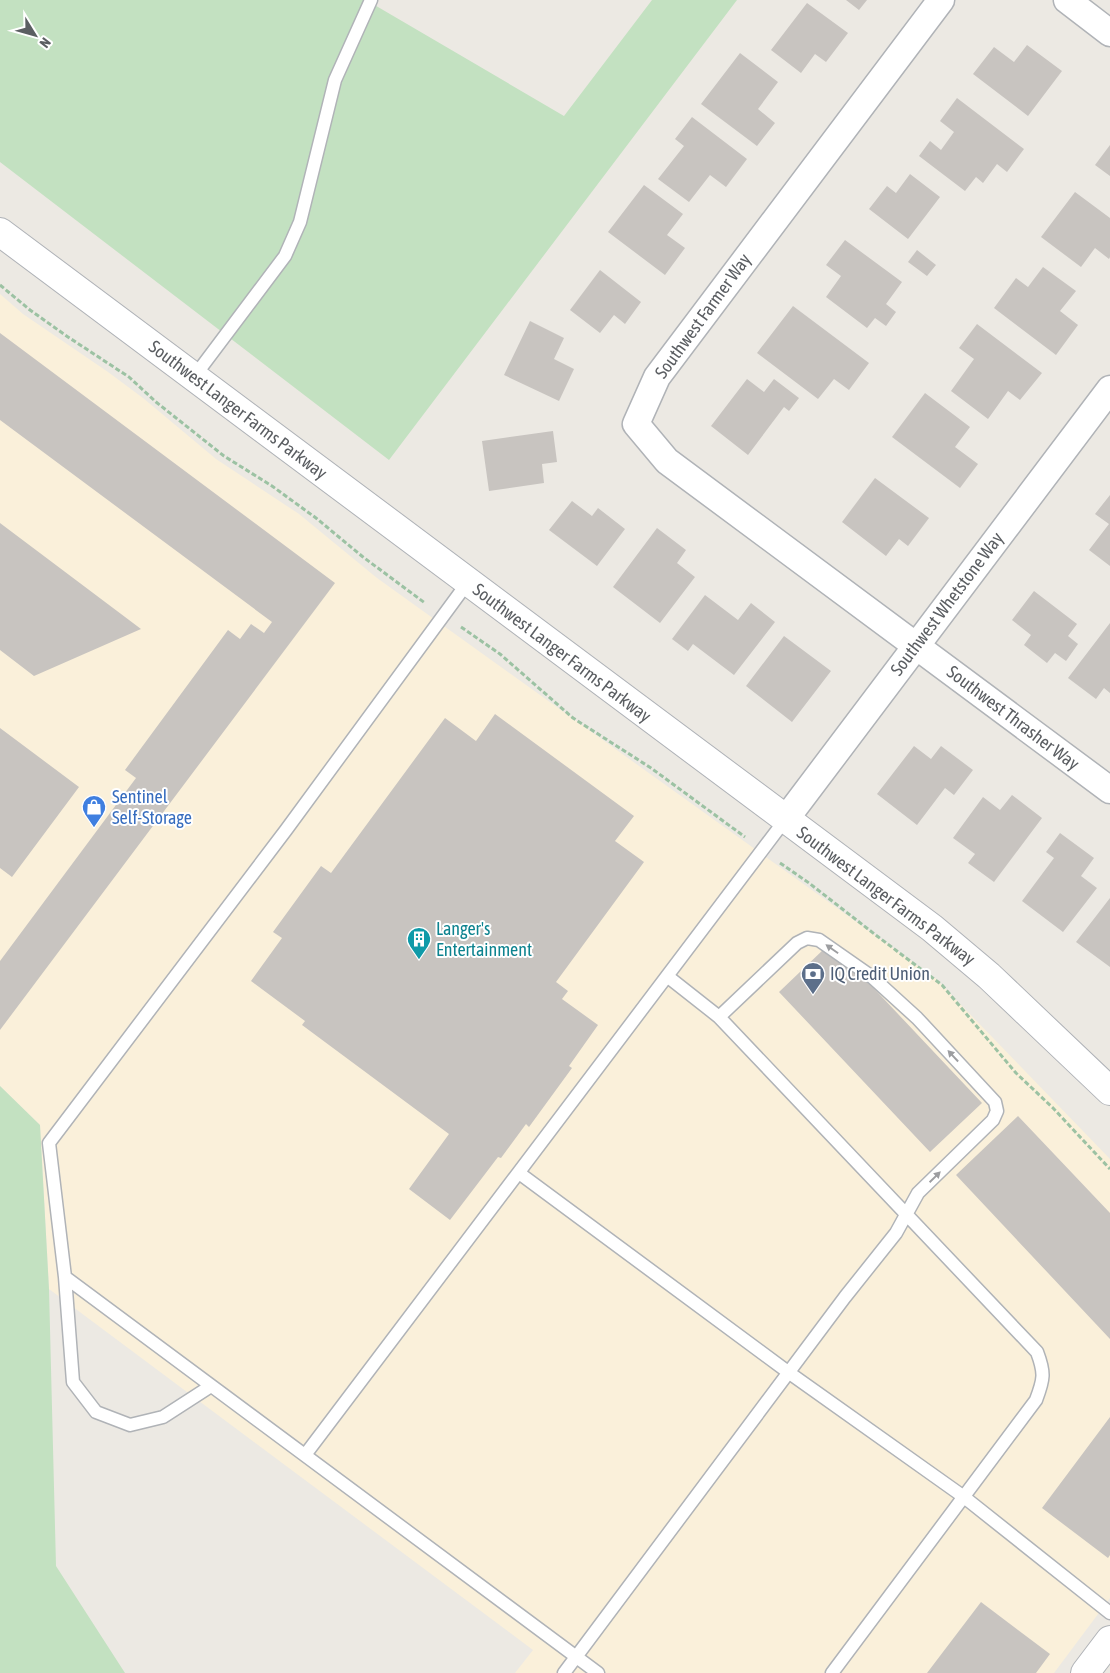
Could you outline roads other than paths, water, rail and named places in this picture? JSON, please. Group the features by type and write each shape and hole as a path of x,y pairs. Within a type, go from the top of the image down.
{"main road":[{"name":"Southwest Langer Farms Parkway","path":"0,232 966,955 1110,1091"},
{"path":"1085,1673 1110,1640"}],"street":[{"name":"Southwest Farmer Way","path":"917,645 667,461 636,424 657,377 941,0"},
{"path":"1067,0 1110,33"},
{"name":"Southwest Whetstone Way","path":"785,820 1110,389"},
{"name":"Southwest Thrasher Way","path":"917,645 1110,790"}],"lane":[{"path":"194,378 285,256 300,222 334,80 371,0"},
{"path":"211,1386 163,1417 130,1425 96,1412 73,1382 65,1277 49,1143 286,830 468,582"},
{"path":"305,1455 785,820"},
{"path":"564,1673 788,1372 896,1233 918,1193 993,1120 997,1112 995,1102 917,1018 872,977 819,940 807,938 797,943 719,1017"},
{"path":"667,976 719,1017 1037,1352 1043,1368 1042,1385 1036,1400 832,1673"},
{"path":"519,1173 788,1372 964,1498 1110,1613"},
{"path":"65,1277 598,1673"}],"place":[{"name":"Sentinel Self-Storage","path":"94,828"},
{"name":"Langer's Entertainment","path":"419,960"},
{"name":"IQ Credit Union","path":"813,995"}]}
